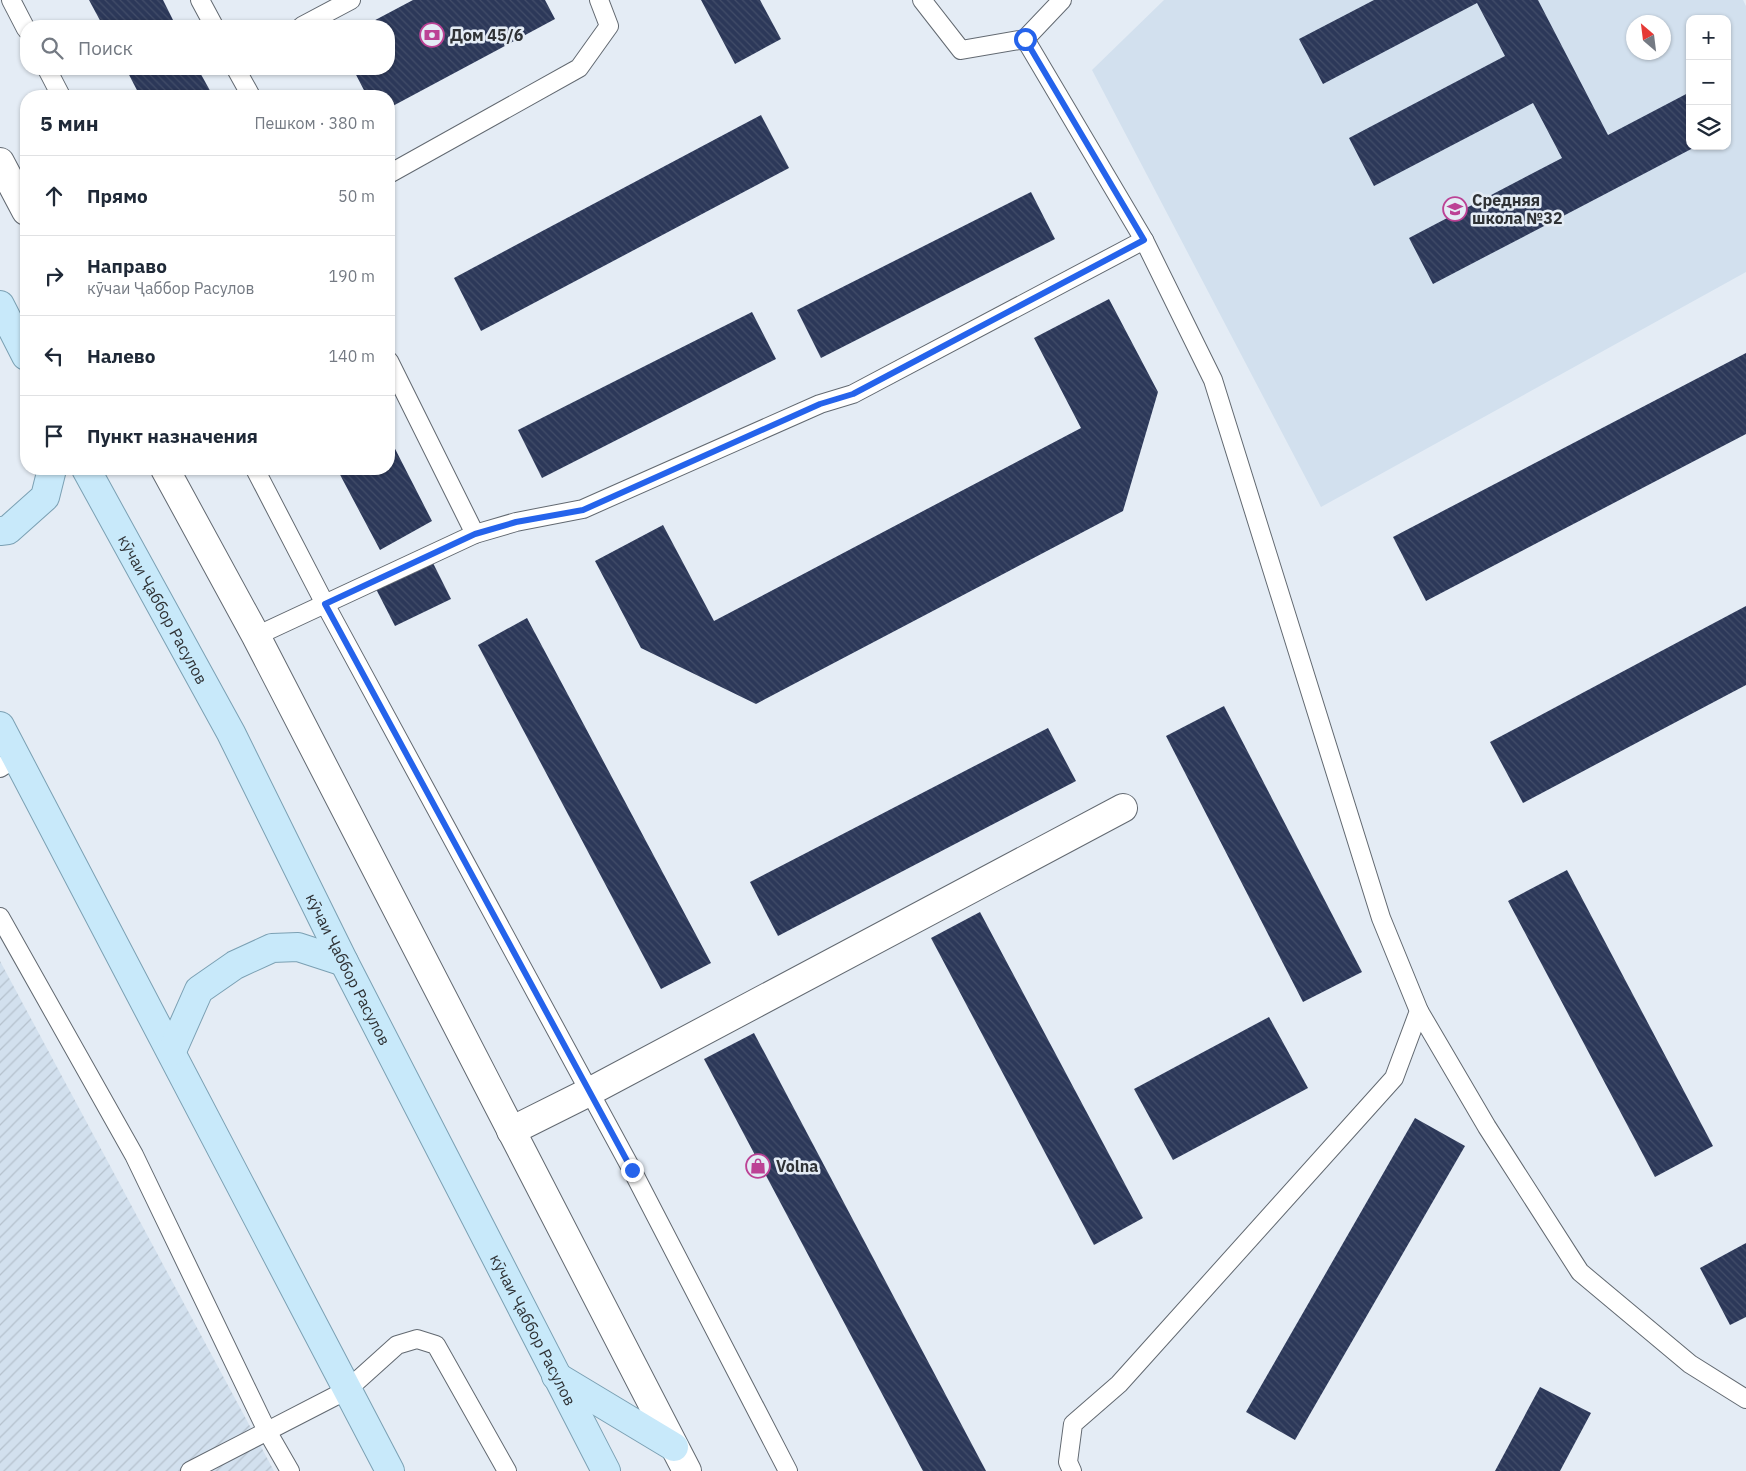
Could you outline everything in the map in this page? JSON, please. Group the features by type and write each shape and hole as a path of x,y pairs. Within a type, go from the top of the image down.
{"main road":[{"path":"0,306 20,344"},
{"path":"0,531 8,530 45,498 51,475"},
{"name":"кӯчаи Ҷаббор Расулов","path":"89,475 231,733 344,962 606,1471"},
{"path":"0,726 8,762 172,1051 390,1471"},
{"path":"172,1051 199,990 235,965 272,948 298,947 344,962"},
{"path":"556,1376 674,1447"}],"street":[{"path":"0,162 20,200"},
{"path":"168,475 256,636 687,1471"},
{"path":"511,1131 589,1092 1123,808"}],"lane":[{"path":"11,0 21,20"},
{"path":"200,0 211,20"},
{"path":"313,20 351,0"},
{"path":"395,171 580,68 609,26 599,0"},
{"path":"922,0 961,50 1025,39 1062,0"},
{"path":"1025,39 1144,240 1214,380 1381,918 1419,1011 1487,1127 1580,1272 1690,1364 1746,1399"},
{"path":"50,75 58,90"},
{"path":"239,75 248,90"},
{"path":"256,636 475,534 516,522 583,510 820,404 853,394 1144,240"},
{"path":"395,373 475,534"},
{"path":"258,475 325,604 589,1092 788,1471"},
{"path":"0,917 134,1155 266,1431 290,1471"},
{"path":"1072,1471 1068,1462 1074,1424 1119,1384 1394,1078 1419,1011"},
{"path":"190,1471 347,1390 397,1345 417,1339 436,1345 506,1471"}],"shaded area":[{"name":"Средняя школа №32","path":"1164,0 1743,0 1746,6 1746,272 1321,507 1092,70"},
{"path":"0,961 274,1471 0,1471"}],"building":[{"path":"89,0 163,0 173,20 100,20"},
{"path":"413,0 545,0 555,19 395,105 395,90 364,90 356,75 395,75 395,20 375,20"},
{"path":"701,0 760,0 781,39 735,64"},
{"path":"1374,0 1538,0 1608,135 1686,94 1686,150 1689,150 1433,284 1409,238 1562,158 1533,103 1374,186 1349,138 1505,56 1477,3 1323,84 1299,39"},
{"path":"129,75 201,75 210,90 137,90"},
{"path":"761,115 789,168 481,331 454,278"},
{"path":"1031,192 1055,239 821,358 797,310"},
{"path":"1109,299 1158,392 1123,511 756,704 641,648 595,561 663,525 714,621 1081,428 1034,338"},
{"path":"752,312 776,359 542,478 518,430"},
{"path":"1746,353 1746,434 1426,601 1393,537"},
{"path":"395,449 432,521 380,550 340,475 395,475"},
{"path":"431,559 451,599 395,626 375,587"},
{"path":"1746,606 1746,685 1523,803 1490,742"},
{"path":"527,618 711,963 661,989 478,645"},
{"path":"1224,706 1362,972 1303,1002 1166,736"},
{"path":"1048,728 1076,781 778,936 750,882"},
{"path":"1567,870 1713,1146 1655,1177 1508,901"},
{"path":"980,912 1143,1218 1094,1245 931,938"},
{"path":"1269,1017 1308,1088 1173,1160 1134,1089"},
{"path":"754,1033 986,1471 923,1471 704,1059"},
{"path":"1415,1118 1465,1146 1295,1440 1246,1412"},
{"path":"1746,1243 1746,1317 1730,1325 1700,1268"},
{"path":"1540,1387 1591,1413 1560,1471 1495,1471"}],"place":[{"name":"Дом 45/6","path":"432,35"},
{"name":"Средняя школа №32","path":"1455,209"},
{"name":"Volna","path":"758,1166"}],"route":[{"path":"632,1170 325,604 475,534 516,522 583,510 820,404 853,394 1144,240 1025,39"}]}
